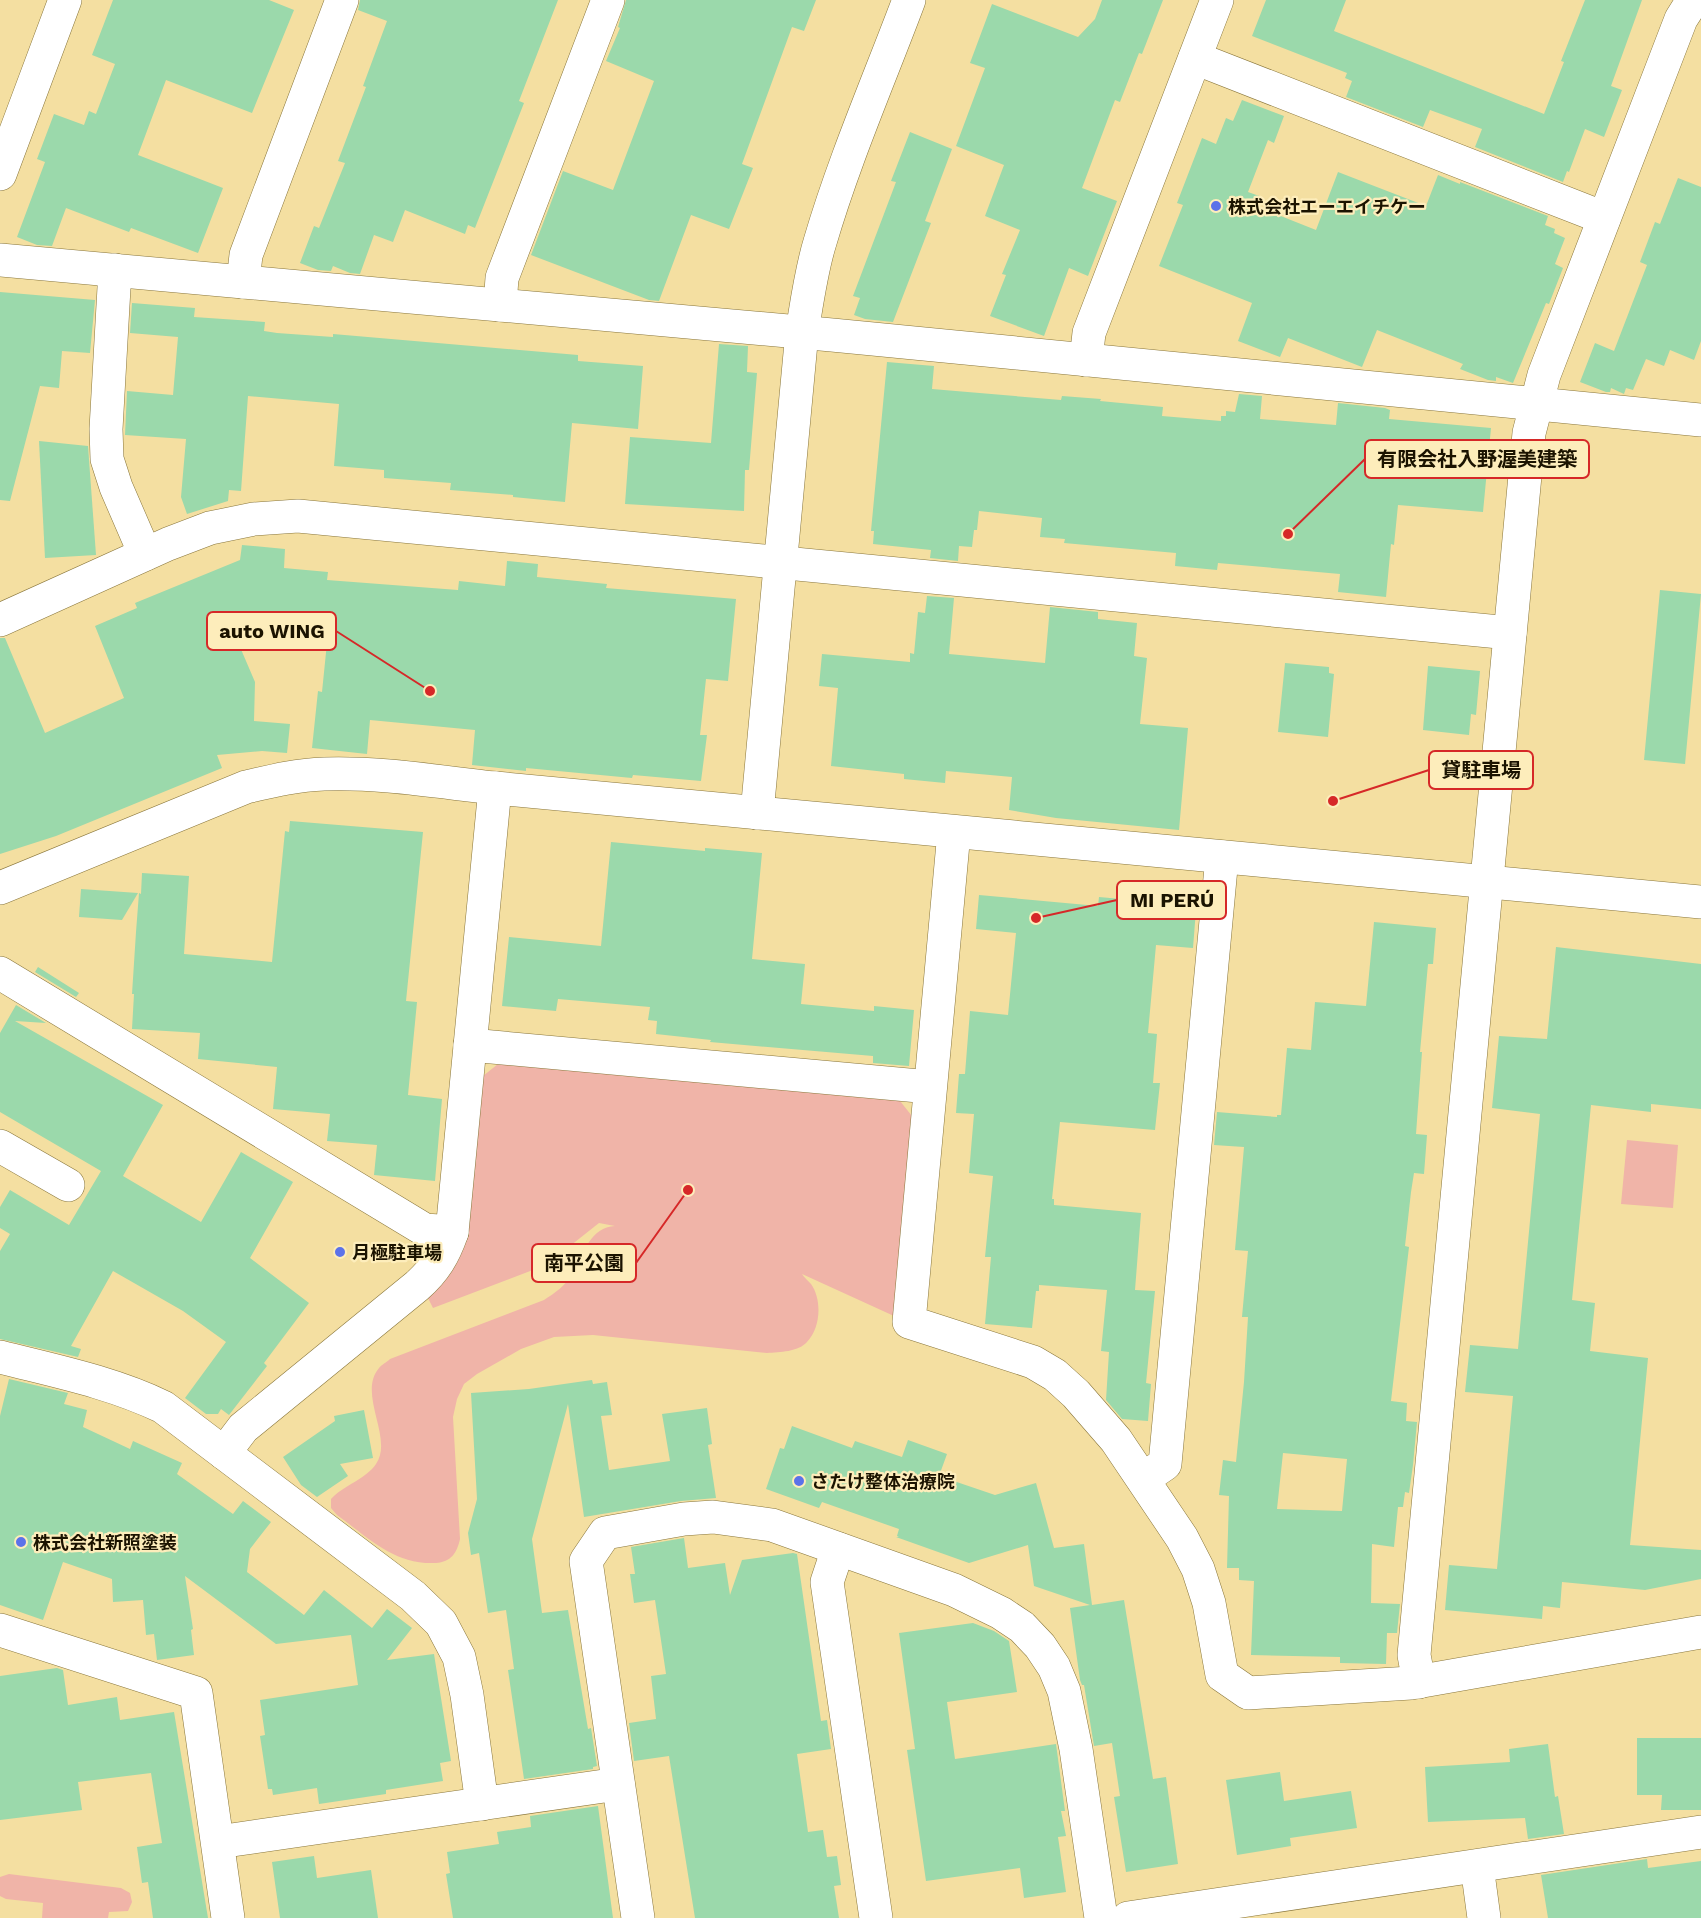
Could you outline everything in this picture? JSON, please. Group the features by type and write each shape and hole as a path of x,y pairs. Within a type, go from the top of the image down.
{"street":[{"path":"0,174 65,0"},
{"path":"243,282 246,255 342,0"},
{"path":"500,305 502,278 608,0"},
{"path":"757,813 802,332 819,244 909,0"},
{"path":"1086,360 1089,333 1217,0"},
{"path":"1419,1682 1414,1655 1529,433 1544,375 1681,19 1693,0"},
{"path":"1195,58 1604,218"},
{"path":"0,260 802,332 1701,420"},
{"path":"115,270 106,429 107,459 116,487 145,554"},
{"path":"0,620 145,554 210,528 254,519 298,516 1510,633"},
{"path":"0,888 246,788 284,778 323,774 362,775 1701,902"},
{"path":"224,1454 243,1428 433,1271 445,1253 452,1232 495,788"},
{"path":"954,831 909,1322 1033,1362 1055,1375 1076,1394 1109,1432 1182,1538 1198,1569 1209,1604 1222,1675 1248,1693 1419,1682 1701,1632"},
{"path":"1143,1479 1165,1464 1222,857"},
{"path":"0,973 425,1230 452,1232"},
{"path":"470,1046 930,1088"},
{"path":"0,1146 68,1185"},
{"path":"0,1357 134,1393 163,1407 413,1596 441,1623 459,1657 467,1695 482,1804"},
{"path":"638,1918 586,1561 605,1533 674,1520 714,1517 772,1525 838,1548 954,1590 1001,1612 1022,1627 1040,1646 1058,1675 1064,1691 1070,1715 1101,1918"},
{"path":"838,1548 827,1582 876,1918"},
{"path":"0,1630 196,1693 228,1918"},
{"path":"218,1842 618,1784"},
{"path":"1128,1918 1701,1832"},
{"path":"1477,1866 1484,1918"}],"shaded area":[{"path":"498,1064 900,1101 912,1116 894,1316 802,1274 815,1290 818,1313 812,1336 794,1350 767,1353 593,1335 554,1337 521,1349 464,1384 457,1399 453,1417 460,1539 457,1549 446,1561 436,1563 407,1560 371,1541 331,1508 331,1499 372,1469 380,1453 381,1442 372,1390 373,1379 379,1368 390,1359 544,1300 560,1289 569,1278 593,1237 599,1231 615,1226 599,1223 546,1265 433,1308 428,1298 452,1270 468,1236 483,1076"},
{"path":"1627,1140 1678,1145 1673,1208 1621,1204"},
{"path":"9,1874 121,1888 130,1893 132,1902 128,1911 109,1912 108,1918 42,1918 43,1903 6,1899 0,1896 0,1877"}],"building":[{"path":"113,0 269,0 294,10 252,113 166,80 138,155 223,188 198,253 131,228 129,232 66,208 52,246 37,245 17,237 45,162 37,159 54,114 84,125 89,111 96,114 115,64 92,55"},
{"path":"360,0 558,0 519,101 524,103 475,228 468,225 465,234 405,210 393,242 374,235 360,274 350,273 333,266 331,271 318,270 300,263 314,226 319,228 345,163 338,161 366,87 363,86 387,21 358,10"},
{"path":"626,0 816,0 804,31 792,27 742,164 753,168 729,229 691,215 659,301 649,300 531,255 563,171 613,190 654,81 606,61 620,28 618,27"},
{"path":"1102,0 1163,0 1120,102 1115,100 1082,188 1117,201 1088,276 1069,268 1044,336 990,316 1006,275 1002,274 1020,230 985,216 1004,165 956,146 985,68 970,63 992,4 1078,37 1095,19"},
{"path":"1266,0 1346,0 1334,31 1544,114 1564,62 1561,61 1585,0 1642,0 1611,86 1622,90 1604,137 1585,129 1563,182 1475,147 1482,129 1430,110 1423,127 1346,97 1352,81 1345,78 1347,73 1252,36"},
{"path":"1242,100 1284,116 1274,143 1268,140 1248,192 1262,197 1258,207 1316,230 1338,172 1426,206 1438,175 1548,216 1545,225 1555,229 1554,233 1565,238 1555,264 1563,268 1513,383 1496,377 1496,381 1488,380 1460,369 1463,364 1377,330 1362,367 1288,338 1280,357 1238,341 1252,303 1159,266 1183,205 1177,203 1202,138 1216,144 1226,118 1233,121"},
{"path":"910,132 952,149 925,221 931,223 893,322 865,319 854,315 860,298 853,296 896,182 891,181"},
{"path":"1678,178 1701,187 1701,341 1694,360 1670,350 1664,366 1646,359 1633,390 1626,388 1624,394 1611,388 1610,392 1606,392 1580,382 1595,343 1614,351 1647,265 1640,262 1655,222 1660,224"},
{"path":"0,292 95,300 90,353 62,351 59,388 40,386 10,501 0,500"},
{"path":"132,303 195,308 194,317 265,322 264,331 277,333 333,337 333,334 578,355 578,361 643,366 638,429 572,423 565,502 450,490 451,483 384,478 384,470 334,466 339,404 248,396 241,491 229,490 228,501 187,514 181,497 186,439 125,435 127,391 173,395 178,337 130,333"},
{"path":"719,344 748,346 747,372 757,373 749,470 745,470 744,511 625,504 630,437 711,443"},
{"path":"887,362 934,366 932,389 1061,400 1062,396 1101,399 1100,401 1163,407 1162,416 1221,421 1221,416 1226,416 1226,411 1235,412 1239,394 1262,396 1260,419 1336,425 1338,403 1385,408 1390,410 1389,419 1491,428 1483,512 1398,505 1394,545 1391,544 1386,597 1338,592 1340,574 1218,563 1217,570 1175,566 1176,553 1064,543 1065,539 1040,537 1042,518 979,511 972,547 959,546 958,561 930,558 931,550 873,544 874,531 871,531"},
{"path":"39,441 88,446 96,555 45,558"},
{"path":"242,545 285,549 284,568 328,572 327,580 458,590 459,581 505,586 507,561 538,564 537,577 607,584 606,588 736,599 728,681 706,679 700,735 707,735 701,781 633,775 632,778 526,768 526,771 472,765 475,730 370,720 367,754 312,748 318,691 322,692 328,633 269,625 268,637 234,633 255,682 254,721 290,724 287,753 262,751 217,755 222,768 56,836 0,854 0,638 5,638 45,733 124,698 95,626 137,608 135,603 240,560"},
{"path":"1660,590 1701,594 1685,764 1644,760"},
{"path":"927,596 954,598 949,654 1045,663 1050,607 1098,612 1098,619 1137,623 1134,656 1147,658 1140,724 1188,728 1179,830 1056,818 1009,810 1012,777 946,771 945,783 904,779 904,774 831,766 838,688 819,686 822,654 910,662 910,653 914,654 918,612 925,613"},
{"path":"1285,663 1329,667 1329,673 1334,674 1328,737 1278,732"},
{"path":"1428,666 1480,671 1476,715 1471,714 1469,735 1423,730"},
{"path":"290,821 423,832 406,1001 417,1002 408,1095 442,1099 435,1181 374,1175 377,1145 327,1141 330,1114 273,1109 277,1067 198,1059 200,1033 132,1029 134,994 132,994 142,873 189,876 184,954 272,962 285,831 289,832"},
{"path":"611,842 705,851 705,848 762,853 752,959 805,964 801,1004 874,1011 874,1006 914,1010 909,1066 873,1063 873,1056 710,1042 711,1040 656,1034 657,1021 648,1020 650,1007 558,999 556,1011 502,1006 509,937 601,946"},
{"path":"1155,887 1189,890 1189,896 1197,897 1193,948 1156,945 1148,1033 1157,1034 1153,1083 1160,1083 1155,1130 1060,1122 1052,1199 1054,1199 1054,1205 1141,1213 1135,1290 1155,1291 1146,1383 1151,1384 1148,1421 1122,1419 1106,1400 1109,1352 1101,1351 1107,1290 1039,1285 1039,1291 1036,1291 1032,1328 985,1324 991,1257 985,1257 993,1176 969,1173 974,1114 956,1113 959,1074 965,1074 970,1011 1008,1015 1016,933 976,929 979,895 1098,906 1099,897 1154,902"},
{"path":"81,889 138,893 122,920 79,917"},
{"path":"1374,922 1436,928 1433,964 1428,964 1416,1134 1427,1135 1424,1174 1414,1173 1411,1192 1405,1246 1409,1247 1391,1401 1407,1403 1406,1421 1417,1422 1413,1465 1409,1493 1405,1492 1403,1507 1398,1507 1394,1547 1372,1544 1371,1603 1400,1604 1397,1633 1387,1633 1386,1664 1340,1663 1340,1657 1251,1655 1254,1581 1239,1580 1239,1568 1227,1568 1229,1496 1219,1495 1223,1460 1236,1462 1244,1382 1248,1317 1242,1317 1248,1251 1235,1250 1244,1147 1214,1145 1217,1112 1277,1117 1281,1115 1287,1048 1311,1050 1315,1002 1366,1006","holes":["1283,1453 1347,1459 1342,1511 1277,1509"]},
{"path":"1556,947 1701,964 1701,1109 1651,1104 1651,1112 1591,1105 1572,1300 1595,1303 1590,1351 1648,1358 1630,1545 1701,1550 1701,1579 1645,1590 1562,1582 1560,1608 1543,1606 1542,1619 1445,1610 1449,1565 1497,1569 1513,1396 1465,1392 1470,1345 1518,1349 1540,1114 1492,1108 1499,1036 1547,1039"},
{"path":"38,967 79,993 76,997 35,972"},
{"path":"16,1005 46,1023 15,1021 163,1105 123,1176 201,1222 241,1152 293,1182 250,1258 309,1303 264,1363 267,1366 229,1415 221,1409 218,1414 206,1414 185,1398 226,1342 183,1311 113,1271 71,1346 81,1349 78,1357 0,1339 0,1251 10,1234 0,1228 0,1207 10,1190 69,1225 101,1171 0,1112 0,1033"},
{"path":"9,1379 68,1393 64,1404 87,1410 83,1427 130,1449 133,1441 182,1463 177,1474 233,1514 243,1501 271,1522 250,1549 247,1572 304,1615 324,1590 372,1628 387,1609 412,1628 387,1660 434,1654 451,1761 440,1763 443,1781 386,1790 386,1794 319,1804 317,1788 273,1795 272,1789 268,1789 260,1736 265,1735 260,1700 358,1685 351,1635 276,1644 185,1576 193,1629 191,1630 194,1655 157,1660 154,1634 146,1635 143,1600 113,1602 112,1579 63,1562 43,1620 0,1605 0,1416"},
{"path":"592,1380 593,1384 607,1382 612,1415 601,1416 609,1470 670,1461 662,1414 707,1408 712,1444 708,1445 716,1498 681,1501 584,1517 568,1404 532,1539 542,1613 568,1610 588,1729 591,1728 597,1766 593,1769 524,1779 508,1670 514,1669 506,1610 488,1613 479,1553 471,1555 468,1533 477,1499 471,1393 529,1389"},
{"path":"364,1410 373,1458 340,1464 348,1476 317,1497 301,1485 283,1457 335,1421 334,1416"},
{"path":"792,1426 852,1448 855,1441 902,1457 908,1440 947,1454 939,1476 995,1495 1036,1483 1054,1548 1084,1544 1092,1605 1124,1600 1153,1779 1166,1777 1178,1864 1126,1872 1114,1797 1120,1796 1112,1743 1094,1746 1084,1685 1080,1680 1070,1608 1090,1605 1034,1586 1028,1545 969,1563 896,1537 899,1537 897,1536 899,1529 822,1502 819,1508 766,1489 780,1448 784,1449"},
{"path":"684,1538 688,1568 725,1563 730,1595 742,1560 797,1554 821,1721 827,1720 831,1749 797,1754 808,1832 823,1830 827,1857 837,1856 841,1885 834,1886 839,1918 695,1918 669,1756 634,1761 629,1723 656,1719 651,1676 666,1674 655,1600 634,1603 630,1574 635,1574 631,1547"},
{"path":"973,1623 994,1631 1009,1641 1017,1692 947,1702 955,1759 1056,1744 1065,1811 1061,1811 1066,1836 1058,1837 1066,1892 1024,1898 1020,1868 926,1881 907,1750 915,1749 899,1633"},
{"path":"57,1668 63,1670 68,1705 117,1697 120,1720 174,1712 208,1918 153,1918 148,1882 142,1883 137,1847 162,1843 151,1773 78,1782 82,1810 0,1820 0,1676"},
{"path":"1637,1738 1701,1738 1701,1810 1661,1810 1662,1795 1637,1795"},
{"path":"1548,1744 1555,1797 1558,1796 1564,1834 1528,1839 1525,1818 1428,1822 1425,1767 1510,1762 1509,1749"},
{"path":"1280,1772 1284,1801 1351,1791 1357,1828 1290,1838 1291,1846 1237,1855 1226,1780"},
{"path":"598,1806 613,1918 453,1918 446,1874 450,1873 447,1852 499,1844 497,1832 531,1827 530,1816"},
{"path":"314,1856 317,1878 371,1870 378,1918 280,1918 272,1862"},
{"path":"1647,1859 1648,1868 1701,1861 1701,1918 1548,1918 1541,1875"}],"place":[{"name":"株式会社エーエイチケー","path":"1216,206"},
{"name":"有限会社入野渥美建築","path":"1288,534"},
{"name":"auto WING","path":"430,691"},
{"name":"貸駐車場","path":"1333,801"},
{"name":"MI PERÚ","path":"1036,918"},
{"name":"南平公園","path":"688,1190"},
{"name":"月極駐車場","path":"340,1252"},
{"name":"さたけ整体治療院","path":"799,1481"},
{"name":"株式会社新照塗装","path":"21,1542"}]}
